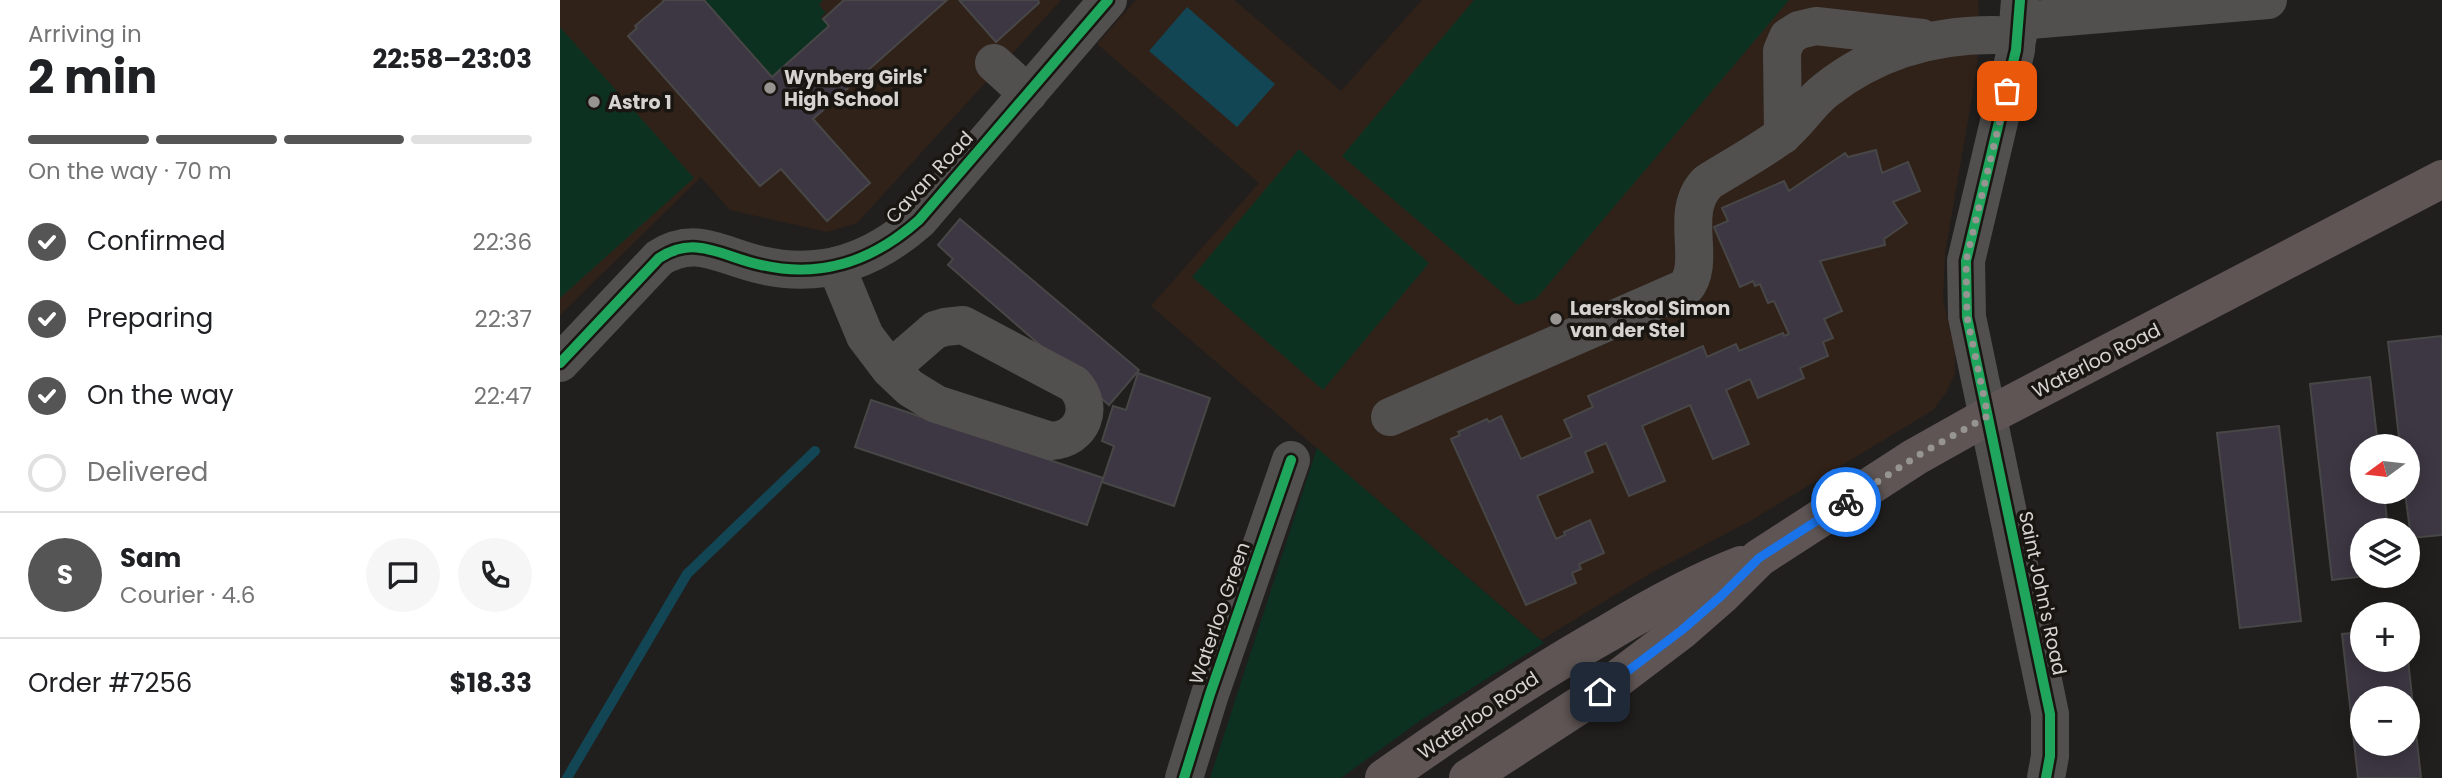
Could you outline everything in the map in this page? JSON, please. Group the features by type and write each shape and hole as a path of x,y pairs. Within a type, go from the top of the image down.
{"main road":[{"name":"Waterloo Road","path":"1477,775 1600,692 1692,621 1759,558 1922,453 2442,179"},
{"name":"Waterloo Road","path":"1384,778 1471,717 1565,657 1670,596 1759,558"}],"street":[{"path":"1390,417 1685,288 1692,276 1694,204 1700,190 1708,182 1783,135 1825,91 1850,73 1905,47 1934,39 1986,34 2019,19 2200,3 2267,0"},
{"name":"Cavan Road","path":"560,363 659,258 671,251 683,247 706,248 736,259 786,270 811,270 859,260 881,249 919,220 1102,2"},
{"name":"Saint John's Road","path":"2019,19 1966,261 1967,317 2050,714 2050,756 2046,778"},
{"path":"1783,135 1782,51 1788,37 1799,30 1816,26 1934,39"},
{"path":"994,63 1028,93"},
{"path":"836,266 865,336 890,369"},
{"name":"Waterloo Green","path":"1184,778 1210,694 1291,460"}],"shaded area":[{"name":"Wynberg Girls' High School","path":"560,0 1061,0 857,223 827,232 730,210 701,177 560,315"},
{"name":"Laerskool Simon van der Stel","path":"1136,0 1234,0 1341,91 1422,0 1978,0 1980,34 1976,74 1945,253 1943,299 1955,352 1955,373 1947,391 1933,410 1750,521 1651,573 1541,640 1151,306 1259,183 1097,44"}],"green space":[{"path":"705,0 823,0 819,5 826,13 821,17 829,26 772,76"},
{"path":"1474,0 1789,0 1536,299 1517,305 1342,156"},
{"name":"Astro 1","path":"560,27 694,178 560,298"},
{"path":"1299,149 1429,263 1323,390 1192,277"},
{"path":"1317,448 1544,643 1421,720 1341,778 1210,778"}],"water":[{"path":"1187,7 1275,84 1237,127 1149,51"}],"building":[{"path":"663,0 704,0 772,77 829,26 823,19 844,0 947,0 813,119 870,183 827,221 781,169 760,186 628,36"},
{"path":"959,0 1038,0 1039,3 996,42"},
{"path":"1876,150 1882,173 1908,162 1920,191 1893,202 1907,223 1884,239 1885,245 1820,261 1842,311 1824,319 1833,338 1823,342 1828,356 1800,368 1804,378 1758,398 1750,379 1726,390 1749,444 1713,459 1690,405 1642,426 1665,481 1629,496 1606,443 1585,452 1593,472 1537,496 1556,539 1565,535 1564,532 1590,520 1604,553 1579,564 1581,569 1572,573 1576,583 1526,605 1451,439 1460,435 1458,432 1501,416 1521,459 1572,437 1564,420 1593,407 1588,396 1703,346 1707,357 1736,344 1739,351 1783,333 1784,336 1789,334 1774,301 1768,303 1760,284 1755,286 1753,281 1740,287 1714,227 1728,221 1722,208 1784,181 1789,191 1845,153 1848,157"},
{"path":"960,219 1139,370 1109,405 948,265 953,259 938,245"},
{"path":"2442,336 2442,535 2420,537 2420,518 2408,518 2407,504 2420,504 2420,434 2399,434 2388,342"},
{"path":"1138,373 1210,398 1174,506 1102,482 1114,446 1102,441 1113,406 1126,410"},
{"path":"2370,377 2377,434 2350,434 2350,504 2385,504 2387,518 2350,518 2350,578 2332,580 2310,384"},
{"path":"871,400 1103,478 1087,525 855,447"},
{"path":"2279,426 2301,621 2240,628 2217,433"},
{"path":"2350,633 2350,672 2409,672 2411,686 2350,686 2350,706 2342,634"},
{"path":"2356,756 2419,756 2421,778 2358,778"}],"waterway":[{"path":"567,778 687,574 815,451"}],"cycle path":[{"path":"560,363 659,258 672,251 685,248 710,249 761,265 805,270 826,268 865,256 902,234 919,220 1108,0"},
{"path":"2020,0 2016,50 1966,261 1967,317 2050,714 2050,756 2046,778"},
{"path":"1184,778 1210,694 1291,460"}],"way so far":[{"path":"1846,502 1922,453 1988,416 1967,317 1966,261 2007,91"}],"place":[{"name":"Wynberg Girls' High School","path":"770,88"},
{"name":"Astro 1","path":"594,102"},
{"name":"Laerskool Simon van der Stel","path":"1556,319"}],"route":[{"path":"1600,692 1682,630 1759,558 1846,502"}]}
